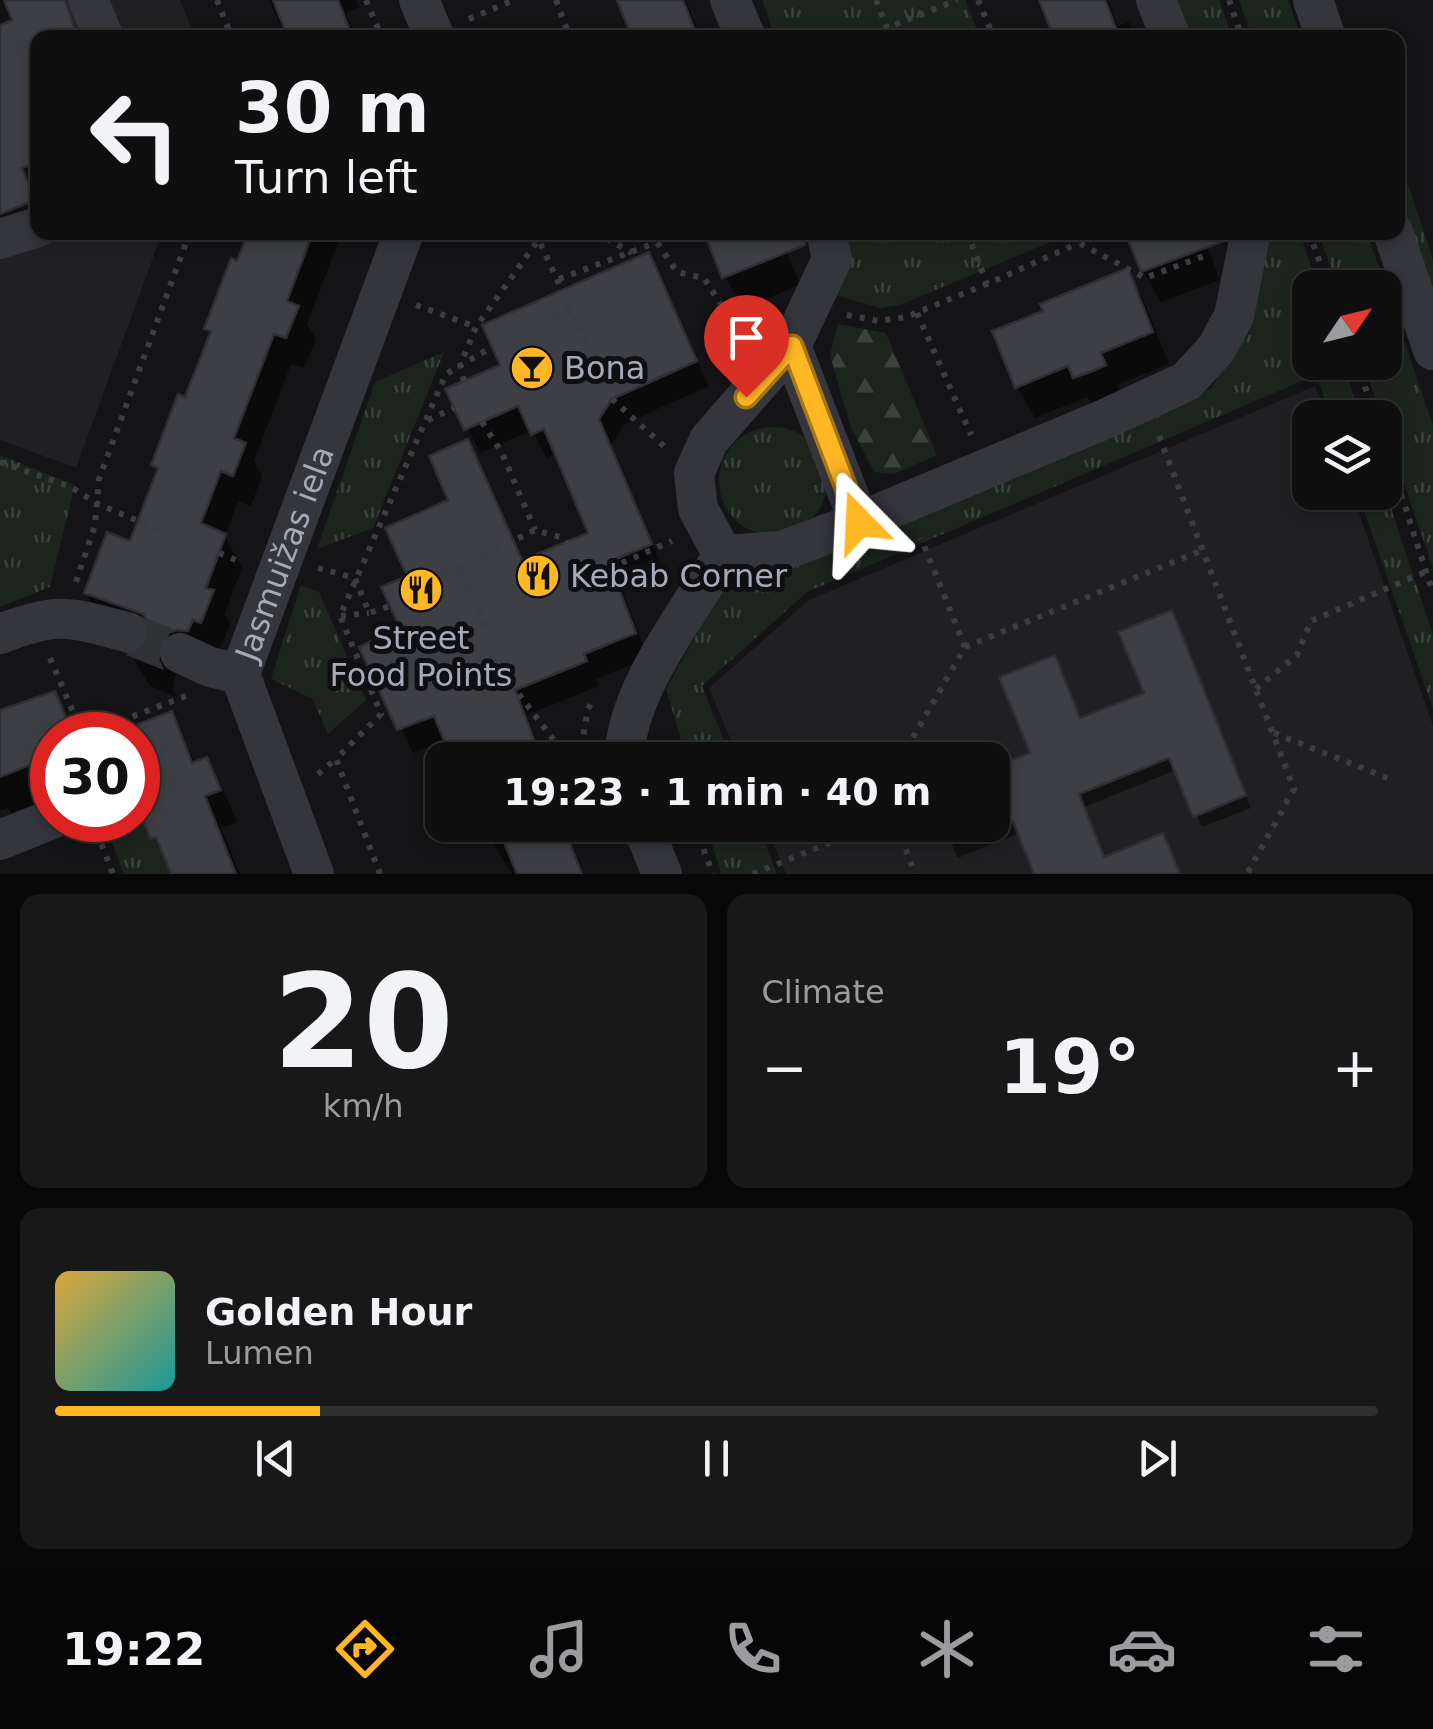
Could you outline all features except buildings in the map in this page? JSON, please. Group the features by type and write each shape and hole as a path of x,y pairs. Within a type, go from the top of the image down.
{"street":[{"path":"88,0 101,30"},
{"path":"730,0 743,30"},
{"path":"1156,0 1168,30"},
{"path":"1313,0 1323,30"},
{"path":"0,239 30,230"},
{"name":"Jasmuižas iela","path":"314,874 240,674 401,240"},
{"path":"723,556 698,508 694,473 709,440 792,346 832,259 828,240"},
{"path":"723,556 782,551 859,522 1186,380 1216,349 1234,316 1247,240"},
{"path":"1396,240 1433,350"},
{"path":"792,346 859,522"},
{"path":"625,742 641,690 723,556"},
{"path":"34,624 127,632"},
{"path":"180,653 210,667 240,674"},
{"path":"0,840 30,827"},
{"path":"649,842 662,874"}],"path":[{"path":"217,0 229,30"},
{"path":"366,0 378,30"},
{"path":"429,24 514,0"},
{"path":"556,0 567,30"},
{"path":"876,0 887,28"},
{"path":"883,30 958,0"},
{"path":"978,0 991,30"},
{"path":"1229,0 1239,30"},
{"path":"74,712 34,624 95,525 99,479 187,240"},
{"path":"464,381 460,365 476,327 536,240"},
{"path":"543,240 588,344"},
{"path":"609,240 632,253"},
{"path":"653,240 677,272 704,278 726,311 792,346"},
{"path":"970,240 987,284"},
{"path":"1079,240 1145,278 1240,240"},
{"path":"1311,240 1322,270"},
{"path":"812,304 880,321 917,313 1080,243"},
{"path":"559,279 655,244"},
{"path":"415,305 476,327"},
{"path":"556,319 573,310"},
{"path":"917,313 985,469"},
{"path":"380,874 336,759 381,714 340,616 446,374 492,347"},
{"path":"612,399 681,462"},
{"path":"427,421 454,408"},
{"path":"482,422 502,454 536,530"},
{"path":"1164,449 1294,789 1247,874"},
{"path":"0,462 72,487 96,504 164,532"},
{"path":"1402,497 1433,594"},
{"path":"906,502 966,647"},
{"path":"443,576 536,530 563,538 596,589"},
{"path":"590,577 683,536"},
{"path":"911,742 966,647 1202,550"},
{"path":"218,553 242,562"},
{"path":"460,567 488,632"},
{"path":"1256,689 1297,655 1311,620 1426,572"},
{"path":"356,578 370,614"},
{"path":"340,616 370,614 390,606"},
{"path":"510,684 555,742"},
{"path":"144,712 199,691"},
{"path":"1272,733 1390,778"},
{"path":"101,842 113,874"},
{"path":"701,842 713,874"},
{"path":"753,874 831,842"},
{"path":"903,842 915,874"}],"shaded area":[{"path":"0,0 180,0 192,30 30,30 30,240 159,240 76,468 0,440"},
{"path":"1315,386 1320,400 1292,400 1292,510 1358,510 1433,726 1433,874 786,874 773,842 1010,842 1010,742 732,742 709,688 809,600"}],"green space":[{"path":"762,0 965,0 977,30 773,30"},
{"path":"1171,0 1219,0 1230,30 1183,30"},
{"path":"1239,0 1288,0 1299,30 1250,30"},
{"path":"1405,175 1433,260 1433,297 1405,212"},
{"path":"842,240 1055,240 900,305 880,308 829,293"},
{"path":"1264,240 1302,240 1312,270 1292,270 1292,380 1304,380 807,592 702,686 725,742 682,742 666,689 727,580 816,555 1212,388 1237,342"},
{"path":"1321,240 1369,240 1380,270 1331,270"},
{"path":"838,324 886,333 937,455 893,474 874,472 850,425 830,355"},
{"path":"1402,335 1433,425 1433,568 1402,477 1402,400 1376,400 1369,380 1402,380"},
{"path":"444,352 373,528 317,549 375,382"},
{"path":"1318,380 1349,380 1355,400 1326,400"},
{"path":"773,427 803,436 811,443 818,451 827,481 818,511 811,519 803,526 773,535 743,526 735,519 728,511 719,481 728,451 735,443 743,436"},
{"path":"0,455 75,485 50,587 0,607"},
{"path":"1364,510 1392,510 1433,635 1433,709"},
{"path":"301,585 319,592 366,700 328,734 313,699 271,679"},
{"path":"112,842 158,842 171,874 124,874"},
{"path":"712,842 765,842 777,874 721,874"}],"tunnel":[{"path":"127,632 180,653"}],"place":[{"name":"Bona","path":"532,368"},
{"name":"Kebab Corner","path":"538,576"},
{"name":"Street Food Points","path":"421,590"}],"route":[{"path":"746,397 792,346 859,522"}]}
